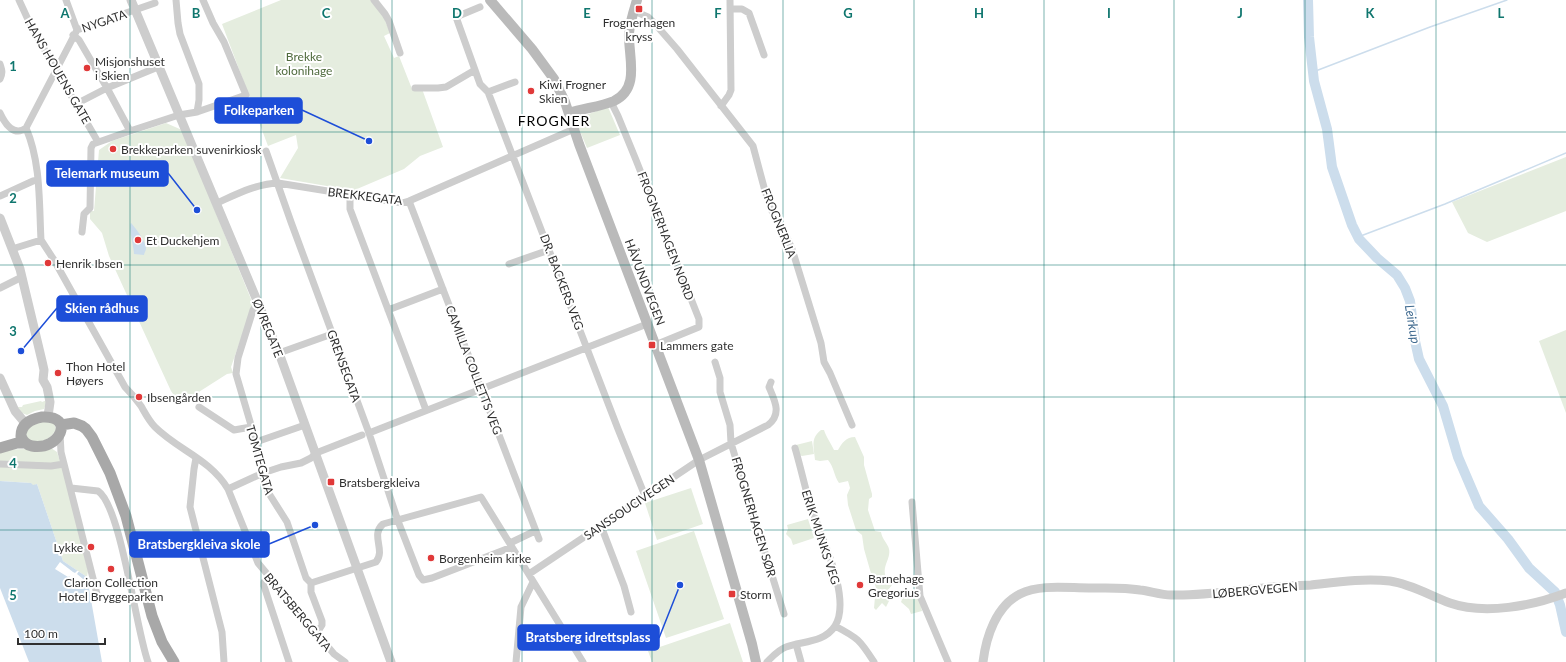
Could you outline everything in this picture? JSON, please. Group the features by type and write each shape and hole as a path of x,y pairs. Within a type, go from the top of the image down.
{"main road":[{"name":"HÅVUNDVEGEN","path":"490,0 554,79 569,113 699,460 756,662"},
{"path":"569,113 611,102 623,94 628,88 632,68 629,33 635,3"},
{"path":"0,441 12,438 37,418 48,416 55,418 61,429"},
{"path":"0,448 25,443 35,446 49,444 56,439 61,429 74,423 86,429 92,437 108,468 126,516 152,616 162,642 174,662"},
{"path":"24,427 22,438 25,443"}],"street":[{"name":"HANS HOUENS GATE","path":"19,0 30,26 98,142"},
{"path":"66,0 75,33 130,131"},
{"name":"ØVREGATE","path":"131,0 158,67 217,202 279,353 391,662"},
{"path":"176,0 180,34 199,84 197,112"},
{"path":"82,232 84,214 90,208 91,203 91,148 98,142 179,116 197,112 246,95 224,42 213,24 203,0"},
{"path":"374,0 386,14 400,53"},
{"path":"721,106 731,90 730,0"},
{"name":"NYGATA","path":"75,33 155,3"},
{"name":"FROGNERLIA","path":"635,3 677,48 721,106 754,146 765,191 772,211 785,233 792,249 821,343 824,362 852,425"},
{"name":"DR. BACKERS VEG","path":"480,7 456,17 480,84 488,92 645,496"},
{"path":"730,9 742,9 749,13 764,55"},
{"path":"0,113 7,126 13,130 18,132 26,128 75,33"},
{"path":"0,64 2,71 0,79"},
{"path":"76,104 107,88 158,67"},
{"path":"415,88 446,87 475,70"},
{"path":"488,92 515,82"},
{"name":"FROGNERHAGEN NORD","path":"611,102 629,141 699,319 699,327 655,345"},
{"path":"12,249 41,240 38,172 32,140 26,128"},
{"name":"BREKKEGATA","path":"217,202 265,183 278,183 395,202 408,201 574,129"},
{"name":"GRENSEGATA","path":"266,151 290,222 332,334 365,434 416,569 423,580 432,578 511,545"},
{"path":"0,196 33,181"},
{"path":"350,195 350,209 426,410"},
{"name":"CAMILLA COLLETTS VEG","path":"408,201 539,539"},
{"path":"0,218 22,277 42,360 44,370 43,380 49,396 48,416"},
{"name":"BRATSBERGGATA","path":"41,240 54,260 125,387 140,404 154,426 164,436 213,469 228,489 255,559 342,662"},
{"path":"509,264 549,250"},
{"path":"0,288 22,277"},
{"path":"388,310 443,288"},
{"name":"TOMTEGATA","path":"258,303 253,310 236,368 236,374 256,442 262,473 268,492 273,502 284,516 306,578 311,584 311,592 320,614 322,625 316,633"},
{"path":"228,489 262,473 301,463 311,458 316,453 647,324"},
{"path":"279,353 332,334"},
{"path":"715,362 720,378 720,392 730,425 731,443"},
{"path":"0,378 24,427"},
{"name":"SANSSOUCIVEGEN","path":"529,574 699,460 768,425 773,421 776,414 776,408 769,387 771,382"},
{"path":"199,407 234,430 251,428"},
{"path":"256,442 305,425"},
{"path":"61,429 61,452 98,598"},
{"name":"FROGNERHAGEN SØR","path":"731,443 784,614"},
{"path":"49,444 61,452"},
{"name":"ERIK MUNKS VEG","path":"795,448 809,499 833,564 837,582 839,613 835,626"},
{"path":"196,458 190,506 222,632 224,662"},
{"path":"0,464 51,466 64,464"},
{"path":"71,488 98,491 106,500 121,543 148,662"},
{"path":"311,584 376,562 380,554 377,534 379,528 383,524 481,497 583,662"},
{"path":"912,502 920,596 948,662"},
{"path":"601,526 619,571 631,612"},
{"path":"511,545 535,531"},
{"path":"269,577 264,582 264,586 289,662"},
{"name":"LØBERGVEGEN","path":"983,662 990,635 1001,610 1018,595 1030,590 1046,588 1122,588 1169,595 1198,595 1335,582 1377,580 1392,581 1415,588 1458,605 1473,608 1513,606 1561,595"},
{"path":"516,662 521,606 534,582"},
{"path":"767,662 778,651 785,647 817,640 835,626 856,638 863,644 874,662"},
{"path":"796,644 801,662"}],"green space":[{"name":"Brekke kolonihage","path":"281,0 371,0 383,15 390,33 384,36 394,58 399,56 412,89 421,86 443,147 420,156 404,169 357,189 356,191 280,178 298,148 296,135 268,146 222,24"},
{"path":"608,107 620,135 587,148 575,119"},
{"path":"166,123 182,130 253,304 231,367 233,373 227,374 180,404 171,391 109,256 102,233 90,219 90,211 94,211 99,150 112,141"},
{"path":"1566,157 1566,211 1487,242 1468,233 1452,202"},
{"path":"1566,330 1566,413 1539,341"},
{"path":"47,400 44,409 27,415 22,413 17,407 22,407 23,405"},
{"path":"43,421 54,423 56,429 54,433 47,439 39,442 35,442 27,438 26,432 31,426"},
{"path":"821,430 824,430 834,450 838,450 847,439 855,437 864,457 864,465 872,494 872,497 869,499 868,510 875,531 881,532 889,549 885,575 892,585 888,590 893,594 893,598 889,601 886,607 882,603 876,610 874,608 875,597 878,593 864,549 862,535 856,530 848,505 847,495 850,488 848,481 839,483 828,460 815,460 814,440 815,436"},
{"path":"812,441 814,454 799,455 796,445"},
{"path":"51,448 57,452 64,473 88,571 87,577 63,561 37,484 32,486 31,483 0,481 0,450"},
{"path":"691,488 703,524 657,540 645,503"},
{"path":"808,519 814,538 793,545 791,539 786,534 788,529 787,525"},
{"path":"694,531 724,619 666,638 636,551"},
{"path":"918,592 922,611 911,614 909,609 901,602 903,597"},
{"path":"730,623 743,662 652,662 648,651"}],"water":[{"path":"131,223 145,243 146,249 144,255 134,254 130,229"},
{"path":"0,481 31,483 33,485 37,484 63,561 87,577 102,662 29,662 0,588"}],"pier":[{"path":"60,562 75,573 79,571 77,574 83,579 78,587 67,580 70,576 68,577 55,569"}],"waterway":[{"name":"Leirkup","path":"1308,0 1309,37 1314,81 1327,129 1332,167 1352,225 1359,239 1377,258 1397,275 1405,288 1410,301 1419,359 1443,406 1458,457 1479,506 1508,539 1529,568 1555,592 1560,605 1566,632"},
{"path":"1313,72 1430,27 1507,0"},
{"path":"1358,237 1445,204 1566,153"}],"place":[{"name":"Frognerhagen kryss","path":"639,9"},
{"name":"Misjonshuset i Skien","path":"87,68"},
{"name":"Kiwi Frogner Skien","path":"531,91"},
{"name":"Folkeparken","path":"369,141"},
{"name":"Brekkeparken suvenirkiosk","path":"113,149"},
{"name":"Telemark museum","path":"197,210"},
{"name":"Et Duckehjem","path":"138,240"},
{"name":"Henrik Ibsen","path":"48,263"},
{"name":"Lammers gate","path":"652,345"},
{"name":"Skien rådhus","path":"21,351"},
{"name":"Thon Hotel Høyers","path":"58,373"},
{"name":"Ibsengården","path":"139,397"},
{"name":"Bratsbergkleiva","path":"331,482"},
{"name":"Bratsbergkleiva skole","path":"315,525"},
{"name":"Lykke","path":"91,547"},
{"name":"Borgenheim kirke","path":"431,558"},
{"name":"Clarion Collection Hotel Bryggeparken","path":"111,569"},
{"name":"Bratsberg idrettsplass","path":"680,585"},
{"name":"Barnehage Gregorius","path":"860,585"},
{"name":"Storm","path":"732,594"}],"district":[{"name":"FROGNER","path":"554,120"}]}
